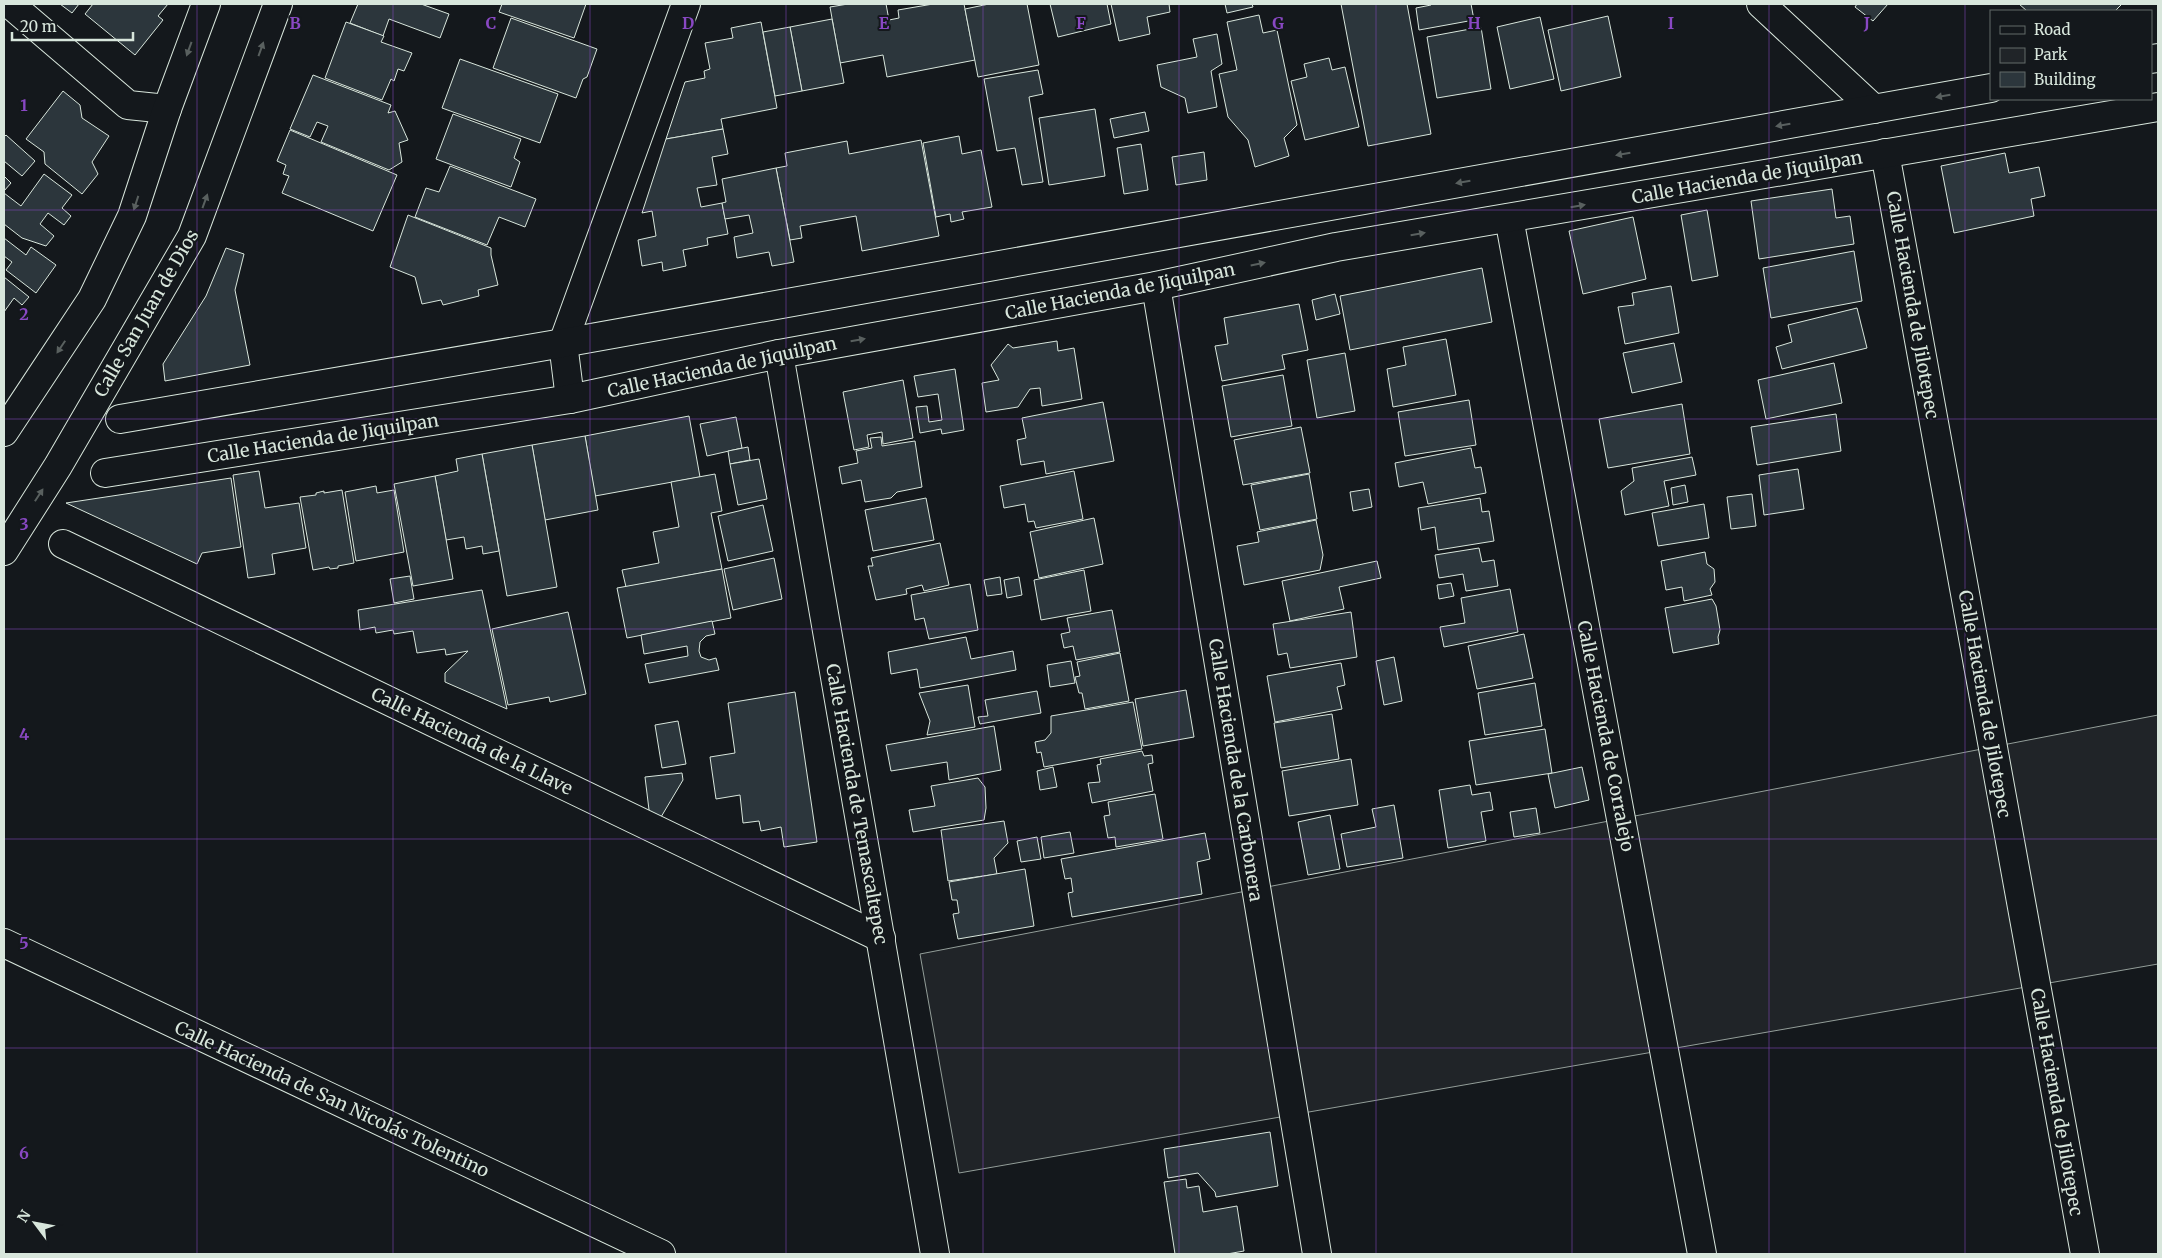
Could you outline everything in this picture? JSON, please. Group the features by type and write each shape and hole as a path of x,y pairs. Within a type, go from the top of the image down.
{"street":[{"path":"10,4 128,105 167,109"},
{"path":"4,432 92,299 132,216 167,109 206,4"},
{"name":"Calle San Juan de Dios","path":"4,551 58,466 192,236 278,4"},
{"path":"570,399 563,344 686,4"},
{"path":"1761,4 1874,109"},
{"path":"120,419 563,344 1990,88"},
{"name":"Calle Hacienda de Jiquilpan","path":"105,473 570,399 779,354 1156,286 1336,247 1886,153 2099,108 2158,107"},
{"name":"Calle Hacienda de Jilotepec","path":"1886,153 2085,1254"},
{"path":"1328,206 1336,247"},
{"name":"Calle Hacienda de Corralejo","path":"1509,218 1702,1254"},
{"name":"Calle Hacienda de la Carbonera","path":"1156,286 1316,1254"},
{"name":"Calle Hacienda de Temascaltepec","path":"779,354 935,1254"},
{"name":"Calle Hacienda de la Llave","path":"63,544 880,938"},
{"name":"Calle Hacienda de San Nicolás Tolentino","path":"4,944 661,1254"}],"green space":[{"path":"2158,715 2158,964 959,1173 920,954"}],"building":[{"path":"60,4 79,4 72,13"},
{"path":"93,4 168,4 158,16 163,20 135,55 85,14"},
{"path":"358,4 421,4 449,14 440,38 389,19 383,36 350,23"},
{"path":"502,4 586,4 574,38 499,12"},
{"path":"848,4 886,4 889,20 899,18 898,10 933,4 964,4 975,60 887,77 883,55 840,63 830,7"},
{"path":"989,4 1027,4 1039,65 978,77 965,9"},
{"path":"1050,4 1107,4 1111,24 1058,37"},
{"path":"1111,4 1169,4 1170,12 1147,17 1150,34 1119,41"},
{"path":"1225,4 1252,4 1253,7 1227,13"},
{"path":"1341,4 1407,4 1431,134 1368,146"},
{"path":"1431,4 1471,4 1474,20 1419,30 1416,8"},
{"path":"1857,4 1888,4 1873,21 1855,7"},
{"path":"2019,4 2122,4 2116,10 2026,10"},
{"path":"1259,15 1263,33 1277,30 1297,125 1284,138 1289,156 1255,167 1248,140 1228,117 1219,74 1237,70 1227,22"},
{"path":"1608,16 1621,77 1561,91 1548,30"},
{"path":"1540,17 1554,79 1510,89 1497,27"},
{"path":"511,18 597,49 587,77 583,79 576,98 493,68"},
{"path":"832,19 844,83 802,91 790,27"},
{"path":"346,22 384,36 381,42 412,53 404,71 398,69 394,81 391,79 382,100 325,78"},
{"path":"761,22 777,108 721,119 723,129 666,139 685,82 705,78 704,71 710,69 705,43 733,38 731,28"},
{"path":"790,27 802,91 775,96 763,32"},
{"path":"1481,27 1491,89 1437,98 1427,37"},
{"path":"1217,34 1222,64 1211,71 1217,107 1188,113 1185,98 1161,87 1157,65 1197,57 1193,39"},
{"path":"1329,58 1332,70 1345,67 1359,127 1305,140 1291,81 1307,77 1304,64"},
{"path":"460,59 558,94 540,143 442,108"},
{"path":"1038,70 1043,94 1029,97 1043,182 1022,185 1015,148 997,151 984,79"},
{"path":"313,75 391,105 388,113 395,111 408,140 399,143 402,162 389,170 321,142 328,126 317,122 310,137 290,129"},
{"path":"63,91 80,105 82,118 109,136 92,162 98,174 82,194 45,164 44,152 26,139"},
{"path":"1095,109 1105,176 1049,185 1039,118"},
{"path":"1145,112 1149,131 1114,138 1110,119"},
{"path":"453,114 521,139 514,158 520,162 511,187 436,159"},
{"path":"723,129 728,154 712,157 717,185 697,188 701,207 722,203 728,234 707,238 708,245 683,250 686,266 663,271 662,262 642,266 638,240 656,236 652,211 642,213 666,139"},
{"path":"290,130 397,175 373,231 282,193 289,176 283,174 286,165 277,161"},
{"path":"6,135 35,161 22,176 4,161 4,137"},
{"path":"959,136 962,154 981,150 992,207 962,212 964,219 951,222 950,214 936,217 923,143"},
{"path":"921,140 939,236 862,251 856,216 800,226 802,238 790,240 776,168 787,166 785,153 847,141 849,154"},
{"path":"1141,144 1148,190 1124,194 1117,148"},
{"path":"1204,152 1207,180 1176,185 1172,157"},
{"path":"2005,153 2009,173 2039,167 2045,196 2031,199 2034,216 1954,233 1941,166"},
{"path":"450,166 536,199 525,227 499,217 487,245 415,217 426,188 439,192"},
{"path":"776,168 794,262 772,266 769,252 737,258 734,237 753,233 749,215 725,219 722,203 726,202 722,179"},
{"path":"44,174 72,195 62,208 71,216 64,225 48,213 40,224 54,236 46,246 22,238 4,224 4,193 21,206"},
{"path":"4,176 11,183 4,191"},
{"path":"1832,189 1836,218 1850,216 1854,244 1759,259 1751,201"},
{"path":"1707,210 1718,276 1692,281 1681,215"},
{"path":"408,215 491,248 498,285 478,290 479,296 443,305 441,300 422,304 415,277 390,267"},
{"path":"1633,217 1646,279 1583,294 1569,231"},
{"path":"4,238 26,255 31,247 56,265 36,293 6,270 12,262 4,256"},
{"path":"226,248 244,254 235,290 250,365 165,381 163,364 206,296"},
{"path":"1854,251 1862,301 1771,318 1763,268"},
{"path":"1482,268 1492,322 1350,350 1340,296"},
{"path":"4,277 29,297 22,305 14,298 4,312"},
{"path":"1671,286 1679,333 1625,344 1618,307 1634,305 1632,293"},
{"path":"1335,294 1340,314 1316,320 1312,300"},
{"path":"1299,304 1308,350 1282,355 1285,369 1222,381 1215,346 1228,344 1224,318"},
{"path":"1857,308 1867,348 1782,369 1776,347 1792,342 1788,325"},
{"path":"1446,339 1456,395 1393,407 1387,369 1406,365 1403,347"},
{"path":"1057,341 1058,351 1074,348 1082,399 1042,406 1040,388 1030,389 1018,407 986,412 982,383 999,380 991,365 1008,344 1013,348"},
{"path":"1674,343 1682,382 1632,393 1623,353"},
{"path":"1345,353 1355,411 1317,418 1307,360"},
{"path":"1834,363 1842,403 1766,419 1758,380"},
{"path":"955,369 964,430 942,434 941,429 920,433 916,407 927,406 929,422 942,420 938,394 918,397 914,376"},
{"path":"1283,375 1292,426 1231,437 1222,386"},
{"path":"903,380 913,438 883,444 882,432 867,435 869,447 854,450 843,392"},
{"path":"1469,400 1476,445 1405,456 1398,412"},
{"path":"1103,402 1114,461 1046,474 1044,461 1021,465 1017,440 1026,438 1022,418"},
{"path":"1682,404 1690,454 1608,468 1599,419"},
{"path":"1836,414 1841,451 1757,465 1751,427"},
{"path":"689,416 700,477 595,496 585,436"},
{"path":"736,417 742,448 707,456 700,424"},
{"path":"1301,427 1310,473 1243,485 1234,440"},
{"path":"585,436 598,510 545,520 532,445"},
{"path":"881,437 882,446 915,441 922,487 897,492 891,498 865,502 861,480 842,484 839,467 858,463 856,451 872,448 870,438"},
{"path":"532,445 557,587 507,596 482,454"},
{"path":"748,447 750,460 730,464 728,451"},
{"path":"1471,448 1475,468 1481,467 1486,493 1428,504 1423,482 1399,487 1395,463"},
{"path":"482,454 499,551 483,554 482,546 466,549 464,537 446,540 435,476 458,471 456,459"},
{"path":"1692,457 1696,475 1664,481 1669,506 1625,515 1621,491 1634,481 1632,468"},
{"path":"759,459 767,499 738,505 730,464"},
{"path":"1798,469 1804,509 1764,515 1759,475"},
{"path":"259,471 265,508 299,503 306,548 272,554 275,574 248,578 233,475"},
{"path":"1074,471 1083,519 1036,528 1034,521 1028,522 1025,504 1004,508 1000,486"},
{"path":"715,474 722,511 711,513 722,569 626,587 622,570 659,563 653,532 679,527 671,482"},
{"path":"1309,474 1317,519 1260,530 1251,485"},
{"path":"435,476 453,579 413,586 394,484"},
{"path":"231,478 241,547 202,553 197,564 66,503"},
{"path":"1685,485 1688,502 1673,505 1671,488"},
{"path":"376,486 377,493 394,490 404,552 356,561 345,492"},
{"path":"1369,489 1372,507 1353,511 1350,492"},
{"path":"342,490 354,563 338,566 338,568 330,569 329,567 313,570 300,497 316,495 316,493 324,491 324,493"},
{"path":"1752,494 1756,526 1731,529 1727,497"},
{"path":"926,498 934,540 873,551 865,510"},
{"path":"1480,498 1482,512 1489,511 1494,541 1438,550 1435,527 1421,530 1418,508"},
{"path":"1704,504 1709,538 1658,546 1652,513"},
{"path":"763,505 773,551 728,561 718,516"},
{"path":"1094,518 1103,564 1039,578 1030,532"},
{"path":"1316,520 1323,555 1320,570 1244,585 1237,546 1259,542 1257,532"},
{"path":"940,543 949,585 924,591 922,585 906,589 907,594 876,600 868,566 873,566 871,558"},
{"path":"1479,548 1482,562 1494,560 1498,586 1466,591 1463,574 1439,578 1435,555"},
{"path":"1705,552 1707,564 1714,569 1715,582 1710,589 1712,595 1684,601 1682,587 1666,590 1661,561"},
{"path":"774,558 782,599 733,610 724,569"},
{"path":"1377,561 1381,578 1339,587 1344,609 1290,621 1282,581"},
{"path":"722,569 731,618 627,638 617,588"},
{"path":"1084,570 1091,611 1041,620 1034,580"},
{"path":"410,576 414,599 394,603 390,579"},
{"path":"1000,577 1002,594 987,596 984,580"},
{"path":"1019,577 1022,595 1007,598 1004,580"},
{"path":"1451,583 1454,596 1439,599 1437,585"},
{"path":"970,584 978,630 929,639 924,618 915,620 911,595"},
{"path":"1510,589 1518,632 1444,647 1440,627 1465,623 1461,598"},
{"path":"482,590 507,709 445,682 445,673 468,651 446,655 445,649 417,653 413,631 394,634 393,630 376,633 375,627 360,630 358,610"},
{"path":"1712,599 1716,606 1720,630 1719,644 1673,653 1665,608"},
{"path":"1112,610 1120,652 1076,660 1073,646 1064,648 1061,634 1070,632 1067,618"},
{"path":"568,612 586,694 550,702 549,697 508,705 492,629"},
{"path":"1351,612 1357,657 1290,668 1287,653 1278,655 1273,624"},
{"path":"712,621 715,634 706,636 700,642 699,651 701,657 709,660 716,658 719,670 649,683 645,664 688,656 687,646 644,654 641,635"},
{"path":"1524,634 1533,678 1477,689 1468,646"},
{"path":"966,637 971,659 1013,651 1016,670 920,688 917,669 891,674 888,652"},
{"path":"1120,653 1129,701 1085,709 1082,693 1079,693 1075,677 1080,676 1077,662"},
{"path":"1394,657 1402,701 1384,705 1376,661"},
{"path":"1071,661 1075,683 1050,687 1047,665"},
{"path":"1341,663 1345,685 1337,687 1342,709 1275,722 1267,676"},
{"path":"1535,683 1542,726 1485,735 1478,693"},
{"path":"968,685 975,727 927,735 930,721 919,693"},
{"path":"1186,690 1194,737 1143,746 1135,699"},
{"path":"1037,691 1041,713 980,724 978,717 988,716 985,700"},
{"path":"795,692 817,842 784,847 781,827 761,831 759,821 743,823 740,795 716,799 710,757 735,753 728,703"},
{"path":"1133,702 1142,749 1044,767 1041,752 1037,753 1035,742 1045,740 1051,733 1051,716"},
{"path":"1332,714 1339,759 1281,768 1274,723"},
{"path":"678,721 686,764 662,768 655,725"},
{"path":"994,726 1001,770 949,780 947,762 891,771 886,745"},
{"path":"1545,729 1552,773 1476,785 1469,741"},
{"path":"1142,751 1144,756 1152,755 1153,763 1148,764 1153,791 1092,803 1088,783 1100,782 1097,765 1101,764 1100,759"},
{"path":"1351,759 1358,805 1289,816 1282,771"},
{"path":"1053,767 1057,787 1040,790 1037,771"},
{"path":"1582,767 1589,800 1555,808 1548,774"},
{"path":"682,773 683,780 661,817 650,818 645,777"},
{"path":"978,778 985,787 986,808 984,820 913,832 909,810 935,806 931,786"},
{"path":"1470,785 1472,795 1490,792 1493,810 1481,812 1486,841 1448,848 1439,790"},
{"path":"1155,794 1163,839 1116,847 1115,837 1108,838 1104,816 1110,815 1108,802"},
{"path":"1394,805 1403,858 1347,867 1341,834 1376,827 1372,809"},
{"path":"1536,808 1540,833 1514,837 1510,812"},
{"path":"1330,815 1340,869 1308,875 1298,822"},
{"path":"1004,821 1008,843 994,858 997,874 948,881 941,830"},
{"path":"1070,832 1074,853 1044,858 1041,837"},
{"path":"1205,833 1210,859 1197,862 1202,894 1072,917 1068,893 1073,892 1071,878 1065,879 1061,859"},
{"path":"1037,837 1041,859 1021,862 1017,841"},
{"path":"1025,869 1034,926 958,939 953,914 959,913 957,900 952,900 949,882"},
{"path":"1270,1132 1278,1186 1216,1197 1215,1192 1198,1173 1168,1178 1164,1149"},
{"path":"1186,1179 1187,1188 1199,1186 1203,1212 1237,1206 1244,1251 1227,1254 1175,1254 1164,1182"}]}
